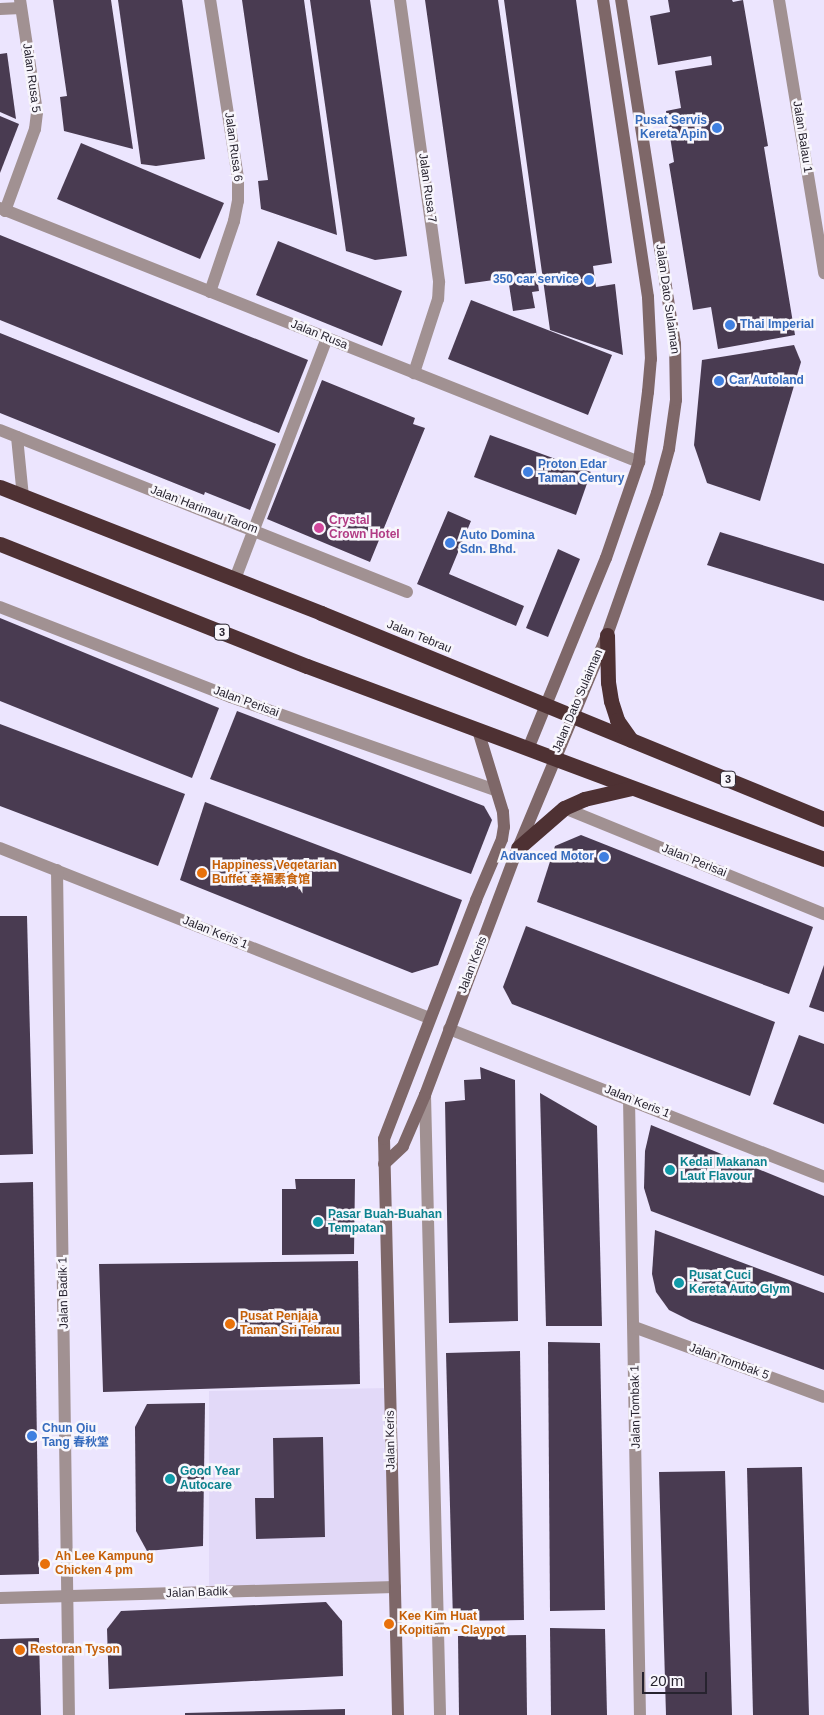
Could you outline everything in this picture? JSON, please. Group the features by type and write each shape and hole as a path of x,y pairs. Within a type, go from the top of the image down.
{"highway":[{"name":"Jalan Tebrau","path":"0,487 547,705 824,818"},
{"name":"3","path":"0,544 307,666 824,859"},
{"path":"607,635 608,682 611,701 617,720 631,740"},
{"path":"518,848 564,808 584,799 632,788"}],"street":[{"name":"Jalan Rusa 6","path":"210,0 238,178 238,201 234,221 210,292"},
{"name":"Jalan Rusa 7","path":"400,0 439,282 438,299 414,373"},
{"name":"Jalan Dato Sulaiman","path":"528,749 606,558 639,462 650,360 648,297 603,0"},
{"name":"Jalan Dato Sulaiman","path":"554,758 607,635 657,493 669,449 676,400 675,344 621,0"},
{"name":"Jalan Balau 1","path":"779,0 824,273"},
{"path":"0,9 21,4"},
{"name":"Jalan Rusa 5","path":"3,209 35,129 37,112 21,4"},
{"name":"Jalan Rusa","path":"3,209 639,462"},
{"path":"235,580 327,338"},
{"name":"Jalan Harimau Tarom","path":"0,430 407,592"},
{"path":"17,437 23,497"},
{"name":"Jalan Perisai","path":"0,607 231,697 494,790"},
{"name":"Jalan Keris","path":"398,1715 384,1139 476,900 502,839 504,827 503,812 494,790 478,730"},
{"name":"Jalan Keris","path":"384,1164 403,1146 425,1096 518,848 554,758"},
{"name":"Jalan Perisai","path":"564,808 824,914"},
{"name":"Jalan Keris 1","path":"0,848 430,1018"},
{"name":"Jalan Badik 1","path":"57,870 69,1715"},
{"name":"Jalan Keris 1","path":"449,1029 824,1177"},
{"path":"425,1096 440,1715"},
{"name":"Jalan Tombak 1","path":"629,1099 640,1715"},
{"name":"Jalan Tombak 5","path":"634,1327 824,1397"},
{"name":"Jalan Badik","path":"0,1598 395,1587"}],"shaded area":[{"path":"390,1388 395,1587 209,1593 209,1391"}],"building":[{"path":"53,0 111,0 133,149 64,131 60,97 67,96"},
{"path":"118,0 182,0 205,159 156,166 141,164"},
{"path":"242,0 304,0 337,235 261,209 258,181 268,180"},
{"path":"310,0 370,0 407,256 375,260 346,251"},
{"path":"425,0 498,0 539,291 532,292 535,308 513,311 508,278 465,284"},
{"path":"504,0 576,0 612,263 593,266 596,287 615,284 623,355 550,330"},
{"path":"668,0 732,0 733,2 743,0 768,146 764,147 795,335 718,349 711,307 693,310 669,164 674,162 666,111 681,108 675,71 712,65 711,56 658,65 650,16 670,12"},
{"path":"7,53 16,119 0,112 0,54"},
{"path":"0,116 19,124 0,173"},
{"path":"81,143 224,203 200,259 57,199"},
{"path":"0,235 308,360 279,433 0,320"},
{"path":"278,241 402,291 382,346 256,295"},
{"path":"471,300 612,355 588,415 448,359"},
{"path":"0,333 276,444 250,510 205,492 204,495 0,413"},
{"path":"794,345 801,362 760,501 707,483 694,445 702,360"},
{"path":"322,380 415,418 413,424 425,428 370,562 267,519"},
{"path":"490,435 591,472 576,515 474,477"},
{"path":"448,511 471,521 449,574 524,606 516,626 417,584"},
{"path":"720,532 824,564 824,601 707,565"},
{"path":"558,549 580,559 548,637 526,628"},
{"path":"0,618 219,708 192,778 0,701"},
{"path":"237,711 484,806 492,820 471,874 210,779"},
{"path":"0,724 185,794 158,866 0,806"},
{"path":"205,802 462,900 438,965 412,973 180,880"},
{"path":"581,835 813,927 789,994 537,902 555,846"},
{"path":"0,916 27,916 33,1154 0,1155"},
{"path":"526,926 775,1022 750,1096 512,1004 503,987"},
{"path":"824,965 824,1012 809,1007"},
{"path":"799,1035 824,1044 824,1124 773,1104"},
{"path":"480,1067 515,1080 518,1321 449,1323 445,1102 465,1100 464,1080 481,1079"},
{"path":"540,1093 597,1126 602,1326 546,1326"},
{"path":"651,1125 824,1196 824,1276 651,1211 644,1188 645,1151"},
{"name":"Pasar Buah-Buahan Tempatan","path":"295,1179 355,1179 354,1254 282,1255 282,1189 296,1189"},
{"path":"33,1182 39,1574 0,1575 0,1183"},
{"path":"655,1230 824,1293 824,1370 691,1321 669,1310 656,1292 652,1274"},
{"name":"Pusat Penjaja Taman Sri Tebrau","path":"358,1261 360,1384 103,1392 99,1264"},
{"path":"548,1342 600,1343 605,1610 550,1611"},
{"path":"520,1351 524,1620 453,1621 446,1353"},
{"name":"Good Year Autocare","path":"205,1403 203,1546 147,1551 136,1531 135,1427 147,1404"},
{"path":"323,1437 325,1537 256,1539 255,1498 274,1498 273,1438"},
{"path":"802,1467 809,1715 753,1715 747,1468"},
{"path":"725,1471 732,1715 666,1715 659,1472"},
{"path":"326,1602 342,1621 343,1676 109,1689 107,1629 121,1611"},
{"path":"550,1628 605,1629 607,1715 551,1715"},
{"path":"526,1635 527,1715 459,1715 458,1636"},
{"path":"39,1638 41,1715 0,1715 0,1639"},
{"path":"345,1709 345,1715 185,1715 185,1713"}],"place":[{"name":"Pusat Servis Kereta Apin","path":"717,128"},
{"name":"350 car service","path":"589,280"},
{"name":"Thai Imperial","path":"730,325"},
{"name":"Car Autoland","path":"719,381"},
{"name":"Proton Edar Taman Century","path":"528,472"},
{"name":"Crystal Crown Hotel","path":"319,528"},
{"name":"Auto Domina Sdn. Bhd.","path":"450,543"},
{"name":"Advanced Motor","path":"604,857"},
{"name":"Happiness Vegetarian Buffet 幸福素食馆","path":"202,873"},
{"name":"Kedai Makanan Laut Flavour","path":"670,1170"},
{"name":"Pasar Buah-Buahan Tempatan","path":"318,1222"},
{"name":"Pusat Cuci Kereta Auto Glym","path":"679,1283"},
{"name":"Pusat Penjaja Taman Sri Tebrau","path":"230,1324"},
{"name":"Chun Qiu Tang 春秋堂","path":"32,1436"},
{"name":"Good Year Autocare","path":"170,1479"},
{"name":"Ah Lee Kampung Chicken 4 pm","path":"45,1564"},
{"name":"Kee Kim Huat Kopitiam - Claypot","path":"389,1624"},
{"name":"Restoran Tyson","path":"20,1650"}]}
